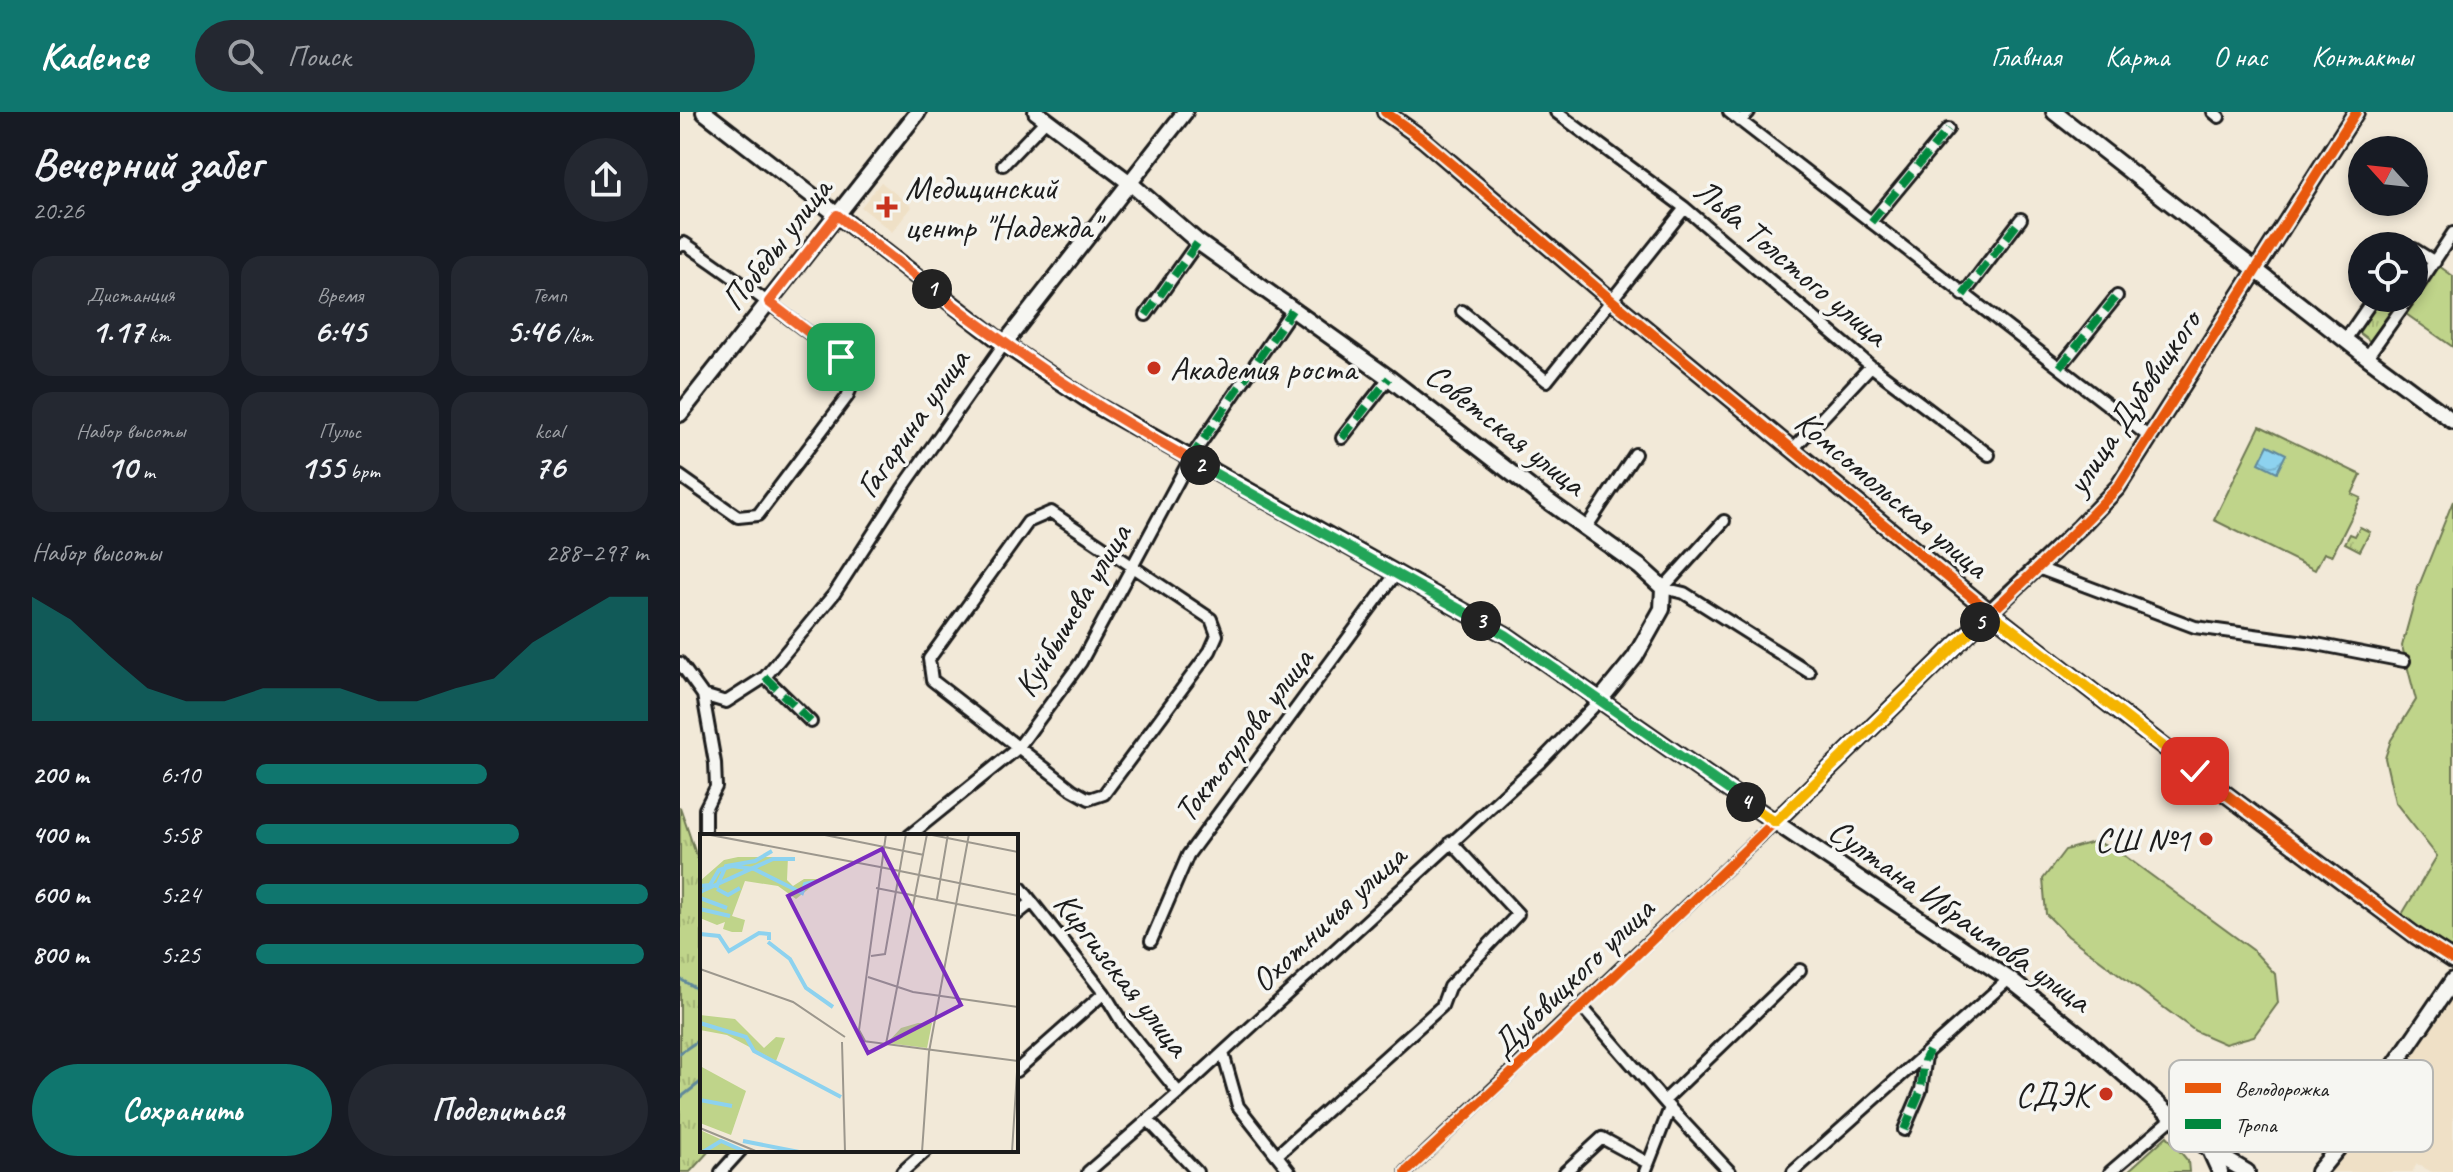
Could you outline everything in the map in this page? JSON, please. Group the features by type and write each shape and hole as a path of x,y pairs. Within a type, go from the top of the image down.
{"main road":[{"name":"Султана Ибраимова улица","path":"704,112 1004,344 1094,404 1506,635 1775,822 2009,979 2081,1036 2169,1113"},
{"name":"Победы улица","path":"680,414 918,112"},
{"name":"Гагарина улица","path":"1004,344 1185,112"},
{"name":"Комсомольская улица","path":"1385,112 1424,140 1610,299 1990,612 2240,805 2453,960"},
{"path":"2054,112 2254,270 2453,421"},
{"name":"улица Дубовицкого","path":"1775,822 2118,487 2356,112"},
{"name":"Советская улица","path":"1041,115 1130,183 1198,242 1389,378 1640,567 1663,588"},
{"path":"1600,700 1635,657 1662,609 1663,588"},
{"path":"2398,1060 2453,980"},
{"path":"2211,1152 2220,1172"},
{"path":"2213,1152 2242,1169 2257,1172"},
{"path":"2308,1172 2333,1152"},
{"path":"2318,1172 2335,1152"}],"street":[{"name":"Льва Толстого улица","path":"1556,112 1685,208 1871,366 1989,455"},
{"path":"1729,112 2148,436"},
{"path":"1740,121 1749,112"},
{"name":"Советская улица","path":"1003,165 1041,115"},
{"path":"1871,222 1948,129"},
{"path":"1462,311 1547,381 1685,208"},
{"path":"1963,295 2021,219"},
{"path":"2428,272 2453,233"},
{"path":"1146,315 1198,242"},
{"path":"680,246 684,243 769,302 851,366 854,382 847,397 758,515 738,517 680,476"},
{"path":"2428,258 2435,262"},
{"path":"2060,367 2117,296"},
{"name":"Куйбышева улица","path":"911,834 1018,748 1081,662 1190,459 1292,310"},
{"path":"2345,340 2364,312"},
{"path":"2367,357 2399,312"},
{"name":"Гагарина улица","path":"703,695 726,702 765,677 834,594 902,489 1004,344"},
{"path":"1793,449 1871,366"},
{"name":"Советская улица","path":"1342,438 1389,378"},
{"name":"Советская улица","path":"1586,528 1635,454"},
{"path":"1051,512 1134,567 1211,619 1217,635 1210,651 1104,794 1089,799 932,680 929,659 1028,522 1051,512"},
{"path":"1663,588 1724,521"},
{"path":"2038,568 2195,627 2306,642 2404,661"},
{"name":"Токтогулова улица","path":"1151,941 1188,855 1397,572"},
{"name":"Советская улица","path":"1663,588 1684,593 1809,672"},
{"path":"680,663 703,695 716,775 716,787 705,809 705,834"},
{"path":"765,677 811,722"},
{"name":"Охотничья улица","path":"1088,1172 1179,1093 1540,762 1600,700"},
{"name":"Дубовицкого улица","path":"1406,1172 1775,822"},
{"path":"1277,1155 1442,1006 1449,987 1518,914 1451,842"},
{"name":"Киргизская улица","path":"1021,888 1179,1093"},
{"path":"1018,913 1031,903"},
{"path":"1565,1172 1602,1138 1647,1168 1667,1104 1800,970"},
{"path":"1793,1172 2009,979"},
{"path":"1018,1069 1104,993"},
{"path":"1582,1007 1730,1172"},
{"path":"1904,1130 1921,1090 1924,1061 1929,1051"},
{"name":"Киргизская улица","path":"1223,1053 1238,1106 1290,1172"},
{"path":"1148,1120 1197,1172"},
{"path":"2110,1172 2169,1121"},
{"path":"721,1172 739,1152"},
{"path":"902,1172 925,1152"}],"shaded area":[{"name":"Медицинский центр \"Надежда\"","path":"881,182 912,207 892,232 861,207"},
{"path":"2453,988 2453,1172 2432,1172 2417,1164 2412,1172 2330,1172 2343,1152 2433,1152 2433,1060 2405,1060"}],"green space":[{"path":"2439,266 2453,276 2453,347 2406,314 2428,312 2428,282"},
{"path":"2370,312 2390,312 2370,341 2357,331"},
{"path":"2260,426 2361,475 2352,494 2361,498 2332,556 2324,553 2315,570 2214,520"},
{"path":"2453,501 2453,953 2401,916 2437,856 2395,802 2385,758 2391,740 2416,700 2402,646 2418,588"},
{"path":"2360,527 2370,532 2360,551 2345,543 2350,534 2355,536"},
{"path":"680,807 700,866 700,1152 708,1152 690,1172 680,1172"},
{"path":"2096,841 2125,856 2253,950 2275,974 2278,1003 2254,1036 2225,1044 2195,1031 2068,936 2046,914 2043,879 2065,850"},
{"path":"2167,1136 2169,1152 2180,1152 2188,1161 2189,1172 2127,1172"}],"water":[{"path":"2268,445 2286,454 2277,472 2259,463"}],"waterway":[{"path":"680,979 700,991"},
{"path":"680,1053 700,1039"},
{"path":"680,1098 700,1083"}],"marked path":[{"path":"1871,222 1948,129"},
{"path":"1963,295 2021,219"},
{"path":"1146,315 1198,242"},
{"path":"2060,367 2117,296"},
{"path":"1190,459 1292,310"},
{"path":"1342,438 1389,378"},
{"path":"765,677 811,722"},
{"path":"1904,1130 1921,1090 1924,1061 1929,1051"}],"cycle path":[{"path":"1385,112 1424,140 1610,299 1990,612 2195,771 2416,936 2453,960"},
{"path":"1406,1172 1720,875 2118,487 2356,112"}],"place":[{"name":"Медицинский центр \"Надежда\"","path":"887,207"},
{"name":"Академия роста","path":"1154,368"},
{"name":"СШ №1","path":"2206,839"},
{"name":"СДЭК","path":"2106,1094"}],"route":[{"path":"841,357 769,302 837,215 1004,344 1094,404 1506,635 1775,822 1990,612 2195,771"}]}
